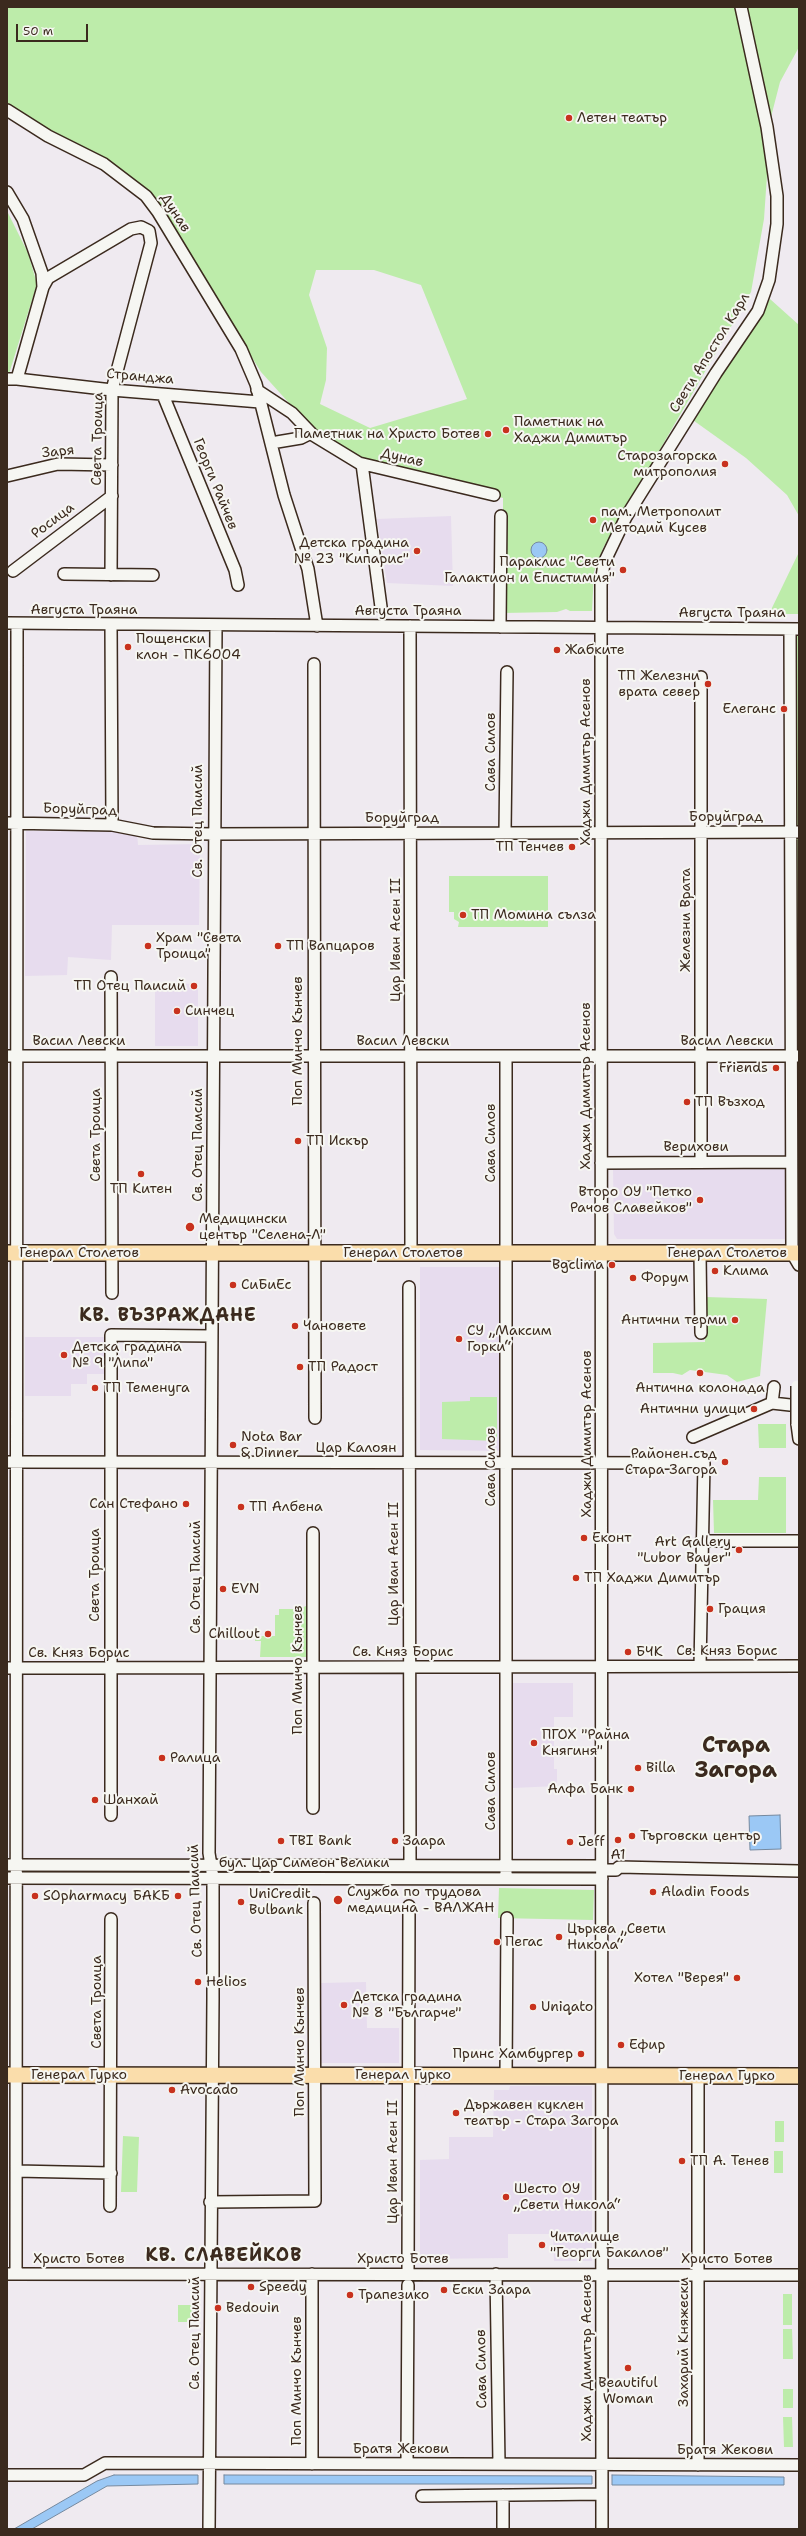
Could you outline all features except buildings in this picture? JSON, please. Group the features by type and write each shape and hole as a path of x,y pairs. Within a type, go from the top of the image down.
{"main road":[{"name":"Генерал Столетов","path":"12,1252 700,1253 797,1257"},
{"name":"Генерал Гурко","path":"11,2075 799,2076"}],"street":[{"name":"Свети Апостол Карл","path":"602,628 601,575 626,517 673,441 758,311 769,280 777,224 778,196 767,127 741,7"},
{"name":"Дунав","path":"7,110 48,136 102,162 146,196 158,212 241,349 258,390 271,443"},
{"path":"7,192 23,219 42,273 43,287 12,379"},
{"name":"Света Троица","path":"43,287 51,276 134,228 146,229 151,237 112,390 111,575"},
{"name":"Странджа","path":"12,379 163,395 260,402"},
{"name":"Дунав","path":"258,390 292,413 311,433 362,464 494,495"},
{"name":"Георги Райчев","path":"163,395 234,570 238,585"},
{"path":"311,433 301,438 271,443 284,495 309,574 317,626"},
{"name":"Заря","path":"7,476 58,464 112,465"},
{"path":"362,464 381,606"},
{"name":"Росица","path":"13,570 112,496"},
{"path":"500,627 501,516"},
{"path":"64,574 152,575"},
{"name":"Августа Траяна","path":"10,623 110,625 795,629"},
{"path":"10,623 12,824 11,2075 16,2171 11,2274"},
{"path":"110,625 112,825"},
{"name":"Св. Отец Паисий","path":"209,2529 213,1878 209,1864 214,1056 213,834 216,625"},
{"name":"Цар Иван Асен II","path":"410,626 411,1253"},
{"name":"Хаджи Димитър Асенов","path":"602,628 602,2529"},
{"path":"795,629 795,1056 791,1162 797,1257"},
{"name":"Поп Минчо Кънчев","path":"314,664 313,1056 315,1418"},
{"name":"Сава Силов","path":"505,832 507,672"},
{"name":"Железни Врата","path":"701,677 701,1162"},
{"name":"Боруйград","path":"12,824 112,825 153,833 213,834 794,832"},
{"name":"Света Троица","path":"111,977 112,1293"},
{"name":"Васил Левски","path":"12,1056 795,1056"},
{"name":"Сава Силов","path":"506,1056 506,1878"},
{"name":"Верихови","path":"602,1163 791,1162"},
{"path":"700,1253 701,1333"},
{"name":"Цар Иван Асен II","path":"409,1288 410,1865"},
{"name":"Света Троица","path":"111,1815 111,1335 212,1336"},
{"path":"798,1382 797,1424 799,1439"},
{"path":"772,1403 774,1387"},
{"path":"693,1437 772,1403 799,1406"},
{"name":"Цар Калоян","path":"12,1462 704,1463 701,1541"},
{"name":"Поп Минчо Кънчев","path":"313,1533 313,1808"},
{"path":"700,1666 701,1541 799,1541"},
{"name":"Св. Княз Борис","path":"12,1668 799,1666"},
{"name":"бул. Цар Симеон Велики","path":"11,1865 209,1864 506,1866 602,1872"},
{"name":"бул. Цар Симеон Велики","path":"11,1878 506,1878 602,1872 627,1867 689,1867 695,1870 799,1871"},
{"name":"Поп Минчо Кънчев","path":"210,2202 315,2201 314,1903"},
{"name":"Цар Иван Асен II","path":"407,2464 408,1906"},
{"name":"Света Троица","path":"110,2206 112,2075 111,1918"},
{"path":"506,2076 507,1918"},
{"name":"Захарий Княжески","path":"698,2076 698,2465"},
{"path":"16,2171 111,2173"},
{"name":"Христо Ботев","path":"11,2274 312,2274 408,2280 496,2274 799,2274"},
{"name":"Поп Минчо Кънчев","path":"312,2274 312,2464"},
{"name":"Сава Силов","path":"496,2274 499,2464"},
{"name":"Братя Жекови","path":"7,2475 84,2475 105,2463 799,2465"},
{"path":"422,2496 602,2494"},
{"path":"503,2495 503,2529"}],"shaded area":[{"name":"Детска градина № 23 \"Кипарис\"","path":"451,516 453,586 387,583 377,519"},
{"path":"26,831 137,832 138,845 200,844 199,925 112,925 111,960 68,957 67,975 25,976"},
{"name":"Синчец","path":"155,983 198,984 198,1046 155,1046"},
{"name":"Второ ОУ \"Петко Рачов Славейков\"","path":"786,1167 786,1239 617,1239 614,1234 613,1169"},
{"name":"СУ „Максим Горки“","path":"420,1267 499,1267 499,1451 420,1450"},
{"name":"Детска градина № 9 \"Липа\"","path":"25,1337 104,1337 104,1374 87,1374 87,1384 71,1384 71,1396 25,1396"},
{"name":"ПГОХ \"Райна Княгиня\"","path":"513,1683 573,1683 573,1717 554,1717 554,1769 557,1769 557,1786 513,1788"},
{"name":"Детска градина № 8 \"Българче\"","path":"366,1982 367,2028 399,2028 399,2063 321,2063 321,1983"},
{"name":"Шесто ОУ „Свети Никола“","path":"510,2086 592,2086 592,2261 554,2261 553,2234 508,2234 508,2258 420,2259 420,2160 449,2159 449,2137 493,2137 494,2090 509,2090"}],"green space":[{"path":"7,7 799,7 799,47 780,82 771,117 764,219 751,292 603,548 594,572 592,611 570,611 566,609 557,612 503,613 503,498 364,460 308,424 261,372 158,208 60,137 7,106","holes":["316,270 374,270 421,285 467,399 370,428 320,404 326,380 327,348 309,295"]},
{"path":"7,211 28,253 37,284 8,377"},
{"path":"770,299 799,325 799,516 787,495 746,458 690,418"},
{"path":"799,552 799,614 769,614"},
{"path":"790,629 799,629 799,1253 792,1253"},
{"path":"449,876 548,876 548,927 458,927 459,922 454,919 454,912 449,912"},
{"name":"Антични терми","path":"706,1297 767,1299 760,1376 737,1382 727,1375 690,1370 682,1375 673,1373 653,1373 653,1343 705,1342"},
{"path":"470,1397 497,1397 497,1441 442,1439 442,1402 470,1401"},
{"path":"758,1424 786,1424 786,1448 759,1448"},
{"path":"759,1477 786,1477 786,1533 714,1533 713,1500 758,1500"},
{"path":"306,1606 306,1657 260,1657 261,1641 255,1641 255,1636 275,1636 275,1615 279,1615 279,1609 298,1609"},
{"path":"499,1888 594,1890 593,1920 498,1918"},
{"path":"775,2121 784,2121 784,2142 775,2142"},
{"path":"123,2136 139,2137 137,2192 121,2192"},
{"path":"774,2151 783,2151 783,2173 774,2173"},
{"path":"783,2294 792,2294 792,2325 783,2325"},
{"path":"178,2305 193,2305 193,2322 178,2322"},
{"path":"783,2329 792,2329 793,2359 783,2359"},
{"path":"783,2389 793,2389 793,2408 783,2408"},
{"path":"783,2417 792,2417 793,2447 784,2447"}],"water":[{"path":"539,542 546,547 547,550 542,557 539,558 532,553 531,550 536,543"},
{"path":"780,1815 781,1849 750,1850 749,1816"},
{"path":"114,2475 198,2475 198,2484 107,2486 32,2529 14,2529 97,2481"},
{"path":"224,2475 592,2476 592,2484 224,2484"},
{"path":"612,2475 784,2477 784,2485 612,2485"}],"place":[{"name":"Летен театър","path":"569,118"},
{"name":"Паметник на Хаджи Димитър","path":"506,430"},
{"name":"Паметник на Христо Ботев","path":"488,434"},
{"name":"Старозагорска митрополия","path":"725,464"},
{"name":"пам. Метрополит Методий Кусев","path":"593,520"},
{"name":"Детска градина № 23 \"Кипарис\"","path":"417,551"},
{"name":"Параклис \"Свети Галактион и Епистимия\"","path":"623,570"},
{"name":"Пощенски клон - ПК6004","path":"128,647"},
{"name":"Жабките","path":"557,650"},
{"name":"ТП Железни врата север","path":"708,684"},
{"name":"Елеганс","path":"784,709"},
{"name":"ТП Тенчев","path":"572,847"},
{"name":"ТП Момина сълза","path":"463,915"},
{"name":"Храм \"Света Троица\"","path":"148,946"},
{"name":"ТП Вапцаров","path":"278,946"},
{"name":"ТП Отец Паисий","path":"194,986"},
{"name":"Синчец","path":"177,1011"},
{"name":"Friends","path":"776,1068"},
{"name":"ТП Възход","path":"687,1102"},
{"name":"ТП Искър","path":"298,1141"},
{"name":"ТП Китен","path":"141,1174"},
{"name":"Второ ОУ \"Петко Рачов Славейков\"","path":"700,1200"},
{"name":"Медицински център \"Селена-Л\"","path":"190,1227"},
{"name":"Bgclima","path":"612,1265"},
{"name":"Клима","path":"715,1271"},
{"name":"Форум","path":"633,1278"},
{"name":"СиБиЕс","path":"233,1285"},
{"name":"Антични терми","path":"735,1320"},
{"name":"Чановете","path":"295,1326"},
{"name":"СУ „Максим Горки“","path":"459,1339"},
{"name":"Детска градина № 9 \"Липа\"","path":"64,1355"},
{"name":"ТП Радост","path":"300,1367"},
{"name":"Антична колонада","path":"700,1373"},
{"name":"ТП Теменуга","path":"95,1388"},
{"name":"Антични улици","path":"754,1409"},
{"name":"Nota Bar & Dinner","path":"233,1445"},
{"name":"Районен съд Стара Загора","path":"725,1462"},
{"name":"Сан Стефано","path":"186,1504"},
{"name":"ТП Албена","path":"241,1507"},
{"name":"Еконт","path":"584,1538"},
{"name":"Art Gallery \"Lubor Bayer\"","path":"739,1550"},
{"name":"ТП Хаджи Димитър","path":"576,1578"},
{"name":"EVN","path":"223,1589"},
{"name":"Грация","path":"710,1609"},
{"name":"Chillout","path":"268,1634"},
{"name":"БЧК","path":"628,1652"},
{"name":"ПГОХ \"Райна Княгиня\"","path":"534,1743"},
{"name":"Ралица","path":"162,1758"},
{"name":"Billa","path":"638,1768"},
{"name":"Алфа Банк","path":"631,1789"},
{"name":"Шанхай","path":"95,1800"},
{"name":"Търговски център","path":"632,1836"},
{"name":"A1","path":"618,1840"},
{"name":"TBI Bank","path":"281,1841"},
{"name":"Заара","path":"395,1841"},
{"name":"Jeff","path":"570,1842"},
{"name":"Aladin Foods","path":"653,1892"},
{"name":"SOpharmacy","path":"35,1896"},
{"name":"БАКБ","path":"178,1896"},
{"name":"Служба по трудова медицина - ВАЛЖАН","path":"338,1900"},
{"name":"UniCredit Bulbank","path":"241,1902"},
{"name":"Църква „Свети Никола“","path":"559,1937"},
{"name":"Пегас","path":"497,1942"},
{"name":"Хотел \"Верея\"","path":"737,1978"},
{"name":"Helios","path":"198,1982"},
{"name":"Детска градина № 8 \"Българче\"","path":"344,2005"},
{"name":"Uniqato","path":"533,2007"},
{"name":"Ефир","path":"621,2045"},
{"name":"Принс Хамбургер","path":"581,2054"},
{"name":"Avocado","path":"172,2090"},
{"name":"Държавен куклен театър - Стара Загора","path":"456,2113"},
{"name":"ТП А. Тенев","path":"682,2161"},
{"name":"Шесто ОУ „Свети Никола“","path":"506,2197"},
{"name":"Читалище \"Георги Бакалов\"","path":"542,2245"},
{"name":"Speedy","path":"251,2287"},
{"name":"Ески Заара","path":"444,2290"},
{"name":"Трапезико","path":"350,2295"},
{"name":"Bedouin","path":"218,2308"},
{"name":"Beautiful Woman","path":"628,2368"}],"district":[{"name":"КВ. ВЪЗРАЖДАНЕ","path":"168,1316"},
{"name":"Стара Загора","path":"736,1758"},
{"name":"КВ. СЛАВЕЙКОВ","path":"224,2256"}]}
